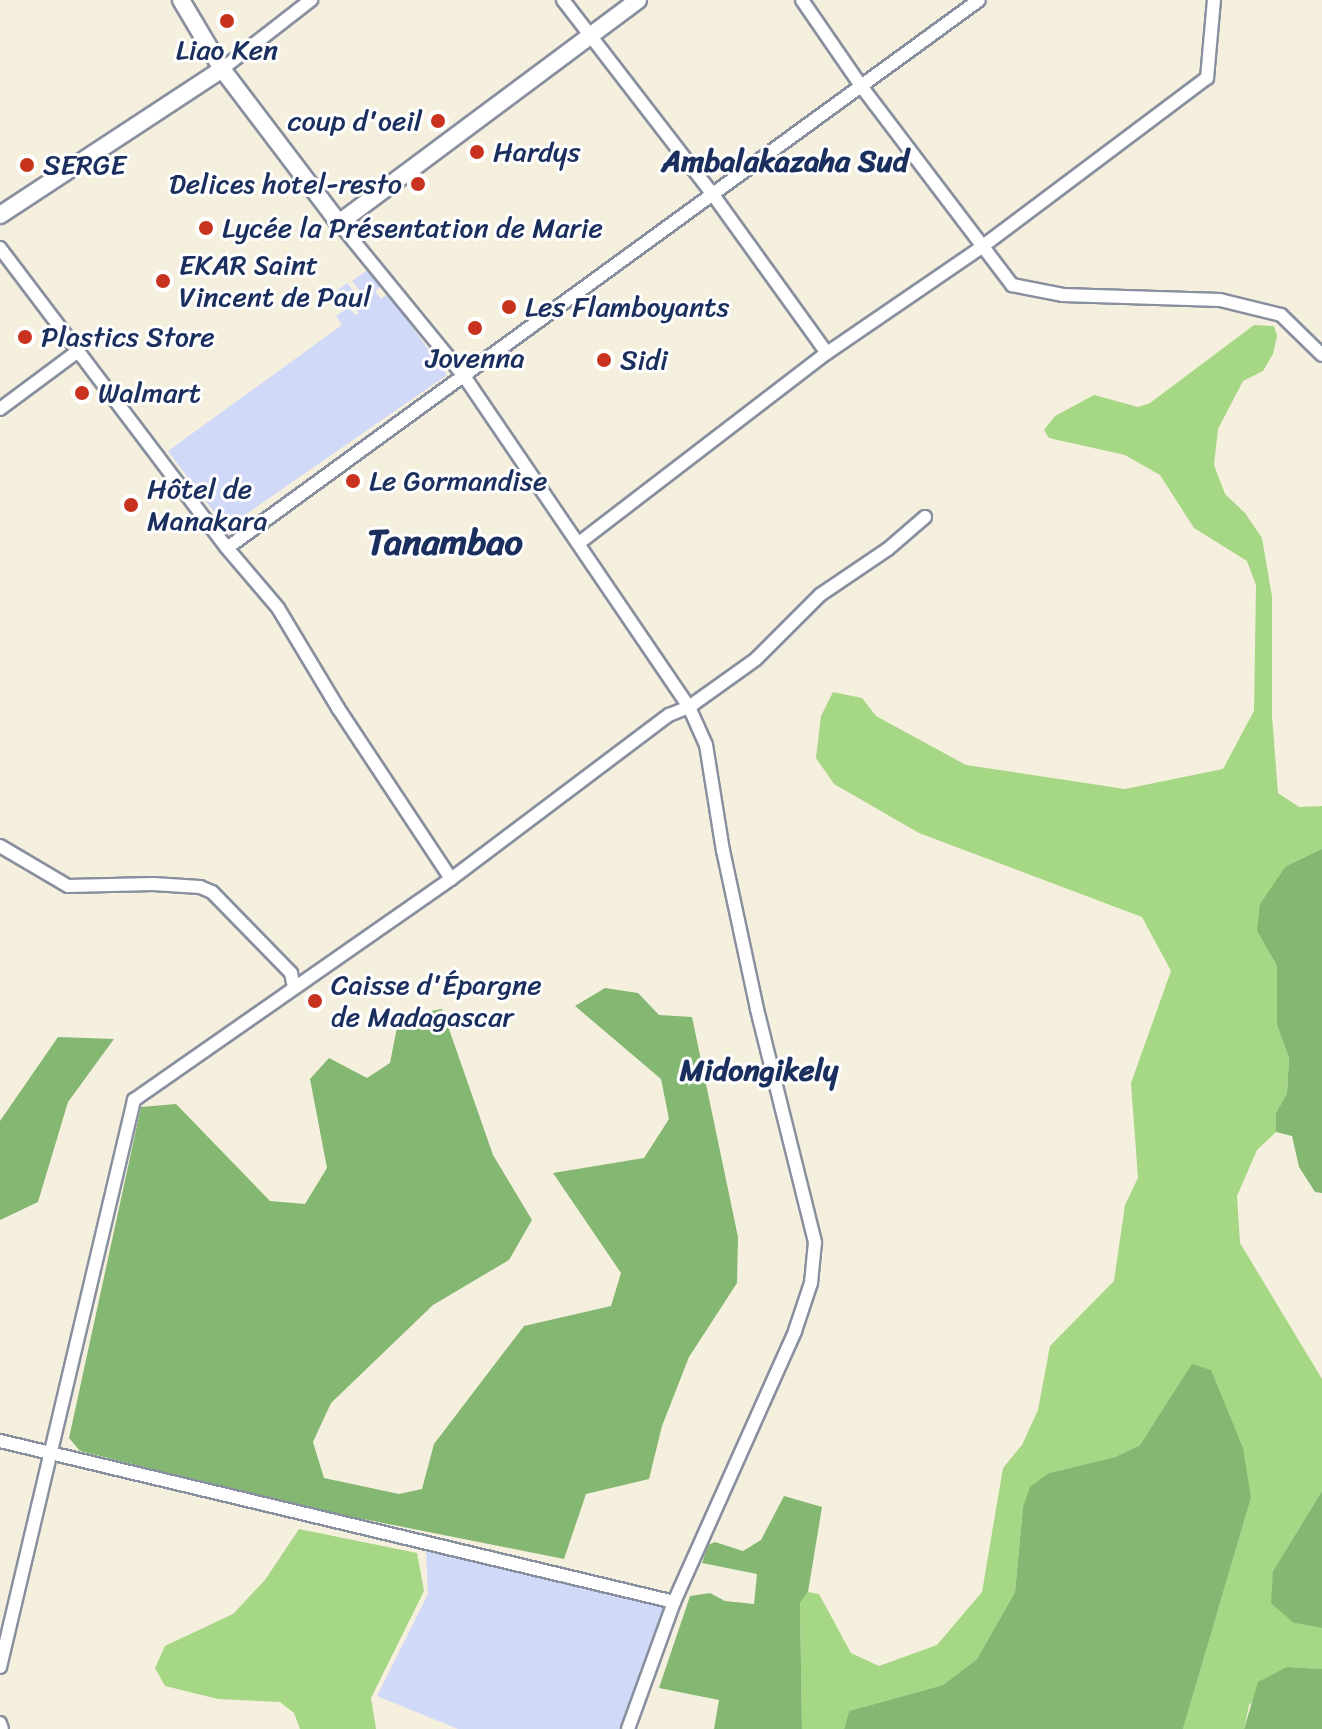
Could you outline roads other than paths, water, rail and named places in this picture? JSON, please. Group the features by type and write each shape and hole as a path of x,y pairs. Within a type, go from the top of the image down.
{"street":[{"path":"181,0 222,69 339,223 463,375 689,707 706,745 723,851 753,994 815,1242 811,1283 795,1331 674,1602 628,1729"},
{"path":"0,215 222,69 311,0"},
{"path":"563,0 714,196 827,353"},
{"path":"339,223 638,0"},
{"path":"802,0 861,86 1012,285 1063,295 1220,300 1281,315 1322,355"},
{"path":"227,548 979,0"},
{"path":"579,543 827,353 983,246 1207,78 1214,0"},
{"path":"0,248 227,548 278,608 338,708 451,879"},
{"path":"0,409 78,351"},
{"path":"0,1667 134,1100 451,879 669,715 689,707 756,659 820,595 888,549 925,517"},
{"path":"0,846 68,886 153,884 212,892 291,973 294,987"},
{"path":"0,1441 674,1602"},
{"path":"0,1723 2,1729"}],"place":[{"name":"Liao Ken","path":"227,21"},
{"name":"coup d'oeil","path":"438,121"},
{"name":"Hardys","path":"477,152"},
{"name":"SERGE","path":"27,165"},
{"name":"Delices hotel-resto","path":"418,184"},
{"name":"Lycée la Présentation de Marie","path":"206,228"},
{"name":"EKAR Saint Vincent de Paul","path":"163,281"},
{"name":"Les Flamboyants","path":"509,307"},
{"name":"Jovenna","path":"475,328"},
{"name":"Plastics Store","path":"25,337"},
{"name":"Sidi","path":"604,360"},
{"name":"Walmart","path":"82,393"},
{"name":"Le Gormandise","path":"353,481"},
{"name":"Hôtel de Manakara","path":"131,505"},
{"name":"Caisse d'Épargne de Madagascar","path":"315,1001"}],"district":[{"name":"Ambalakazaha Sud","path":"785,161"},
{"name":"Tanambao","path":"445,543"},
{"name":"Midongikely","path":"759,1070"}]}
